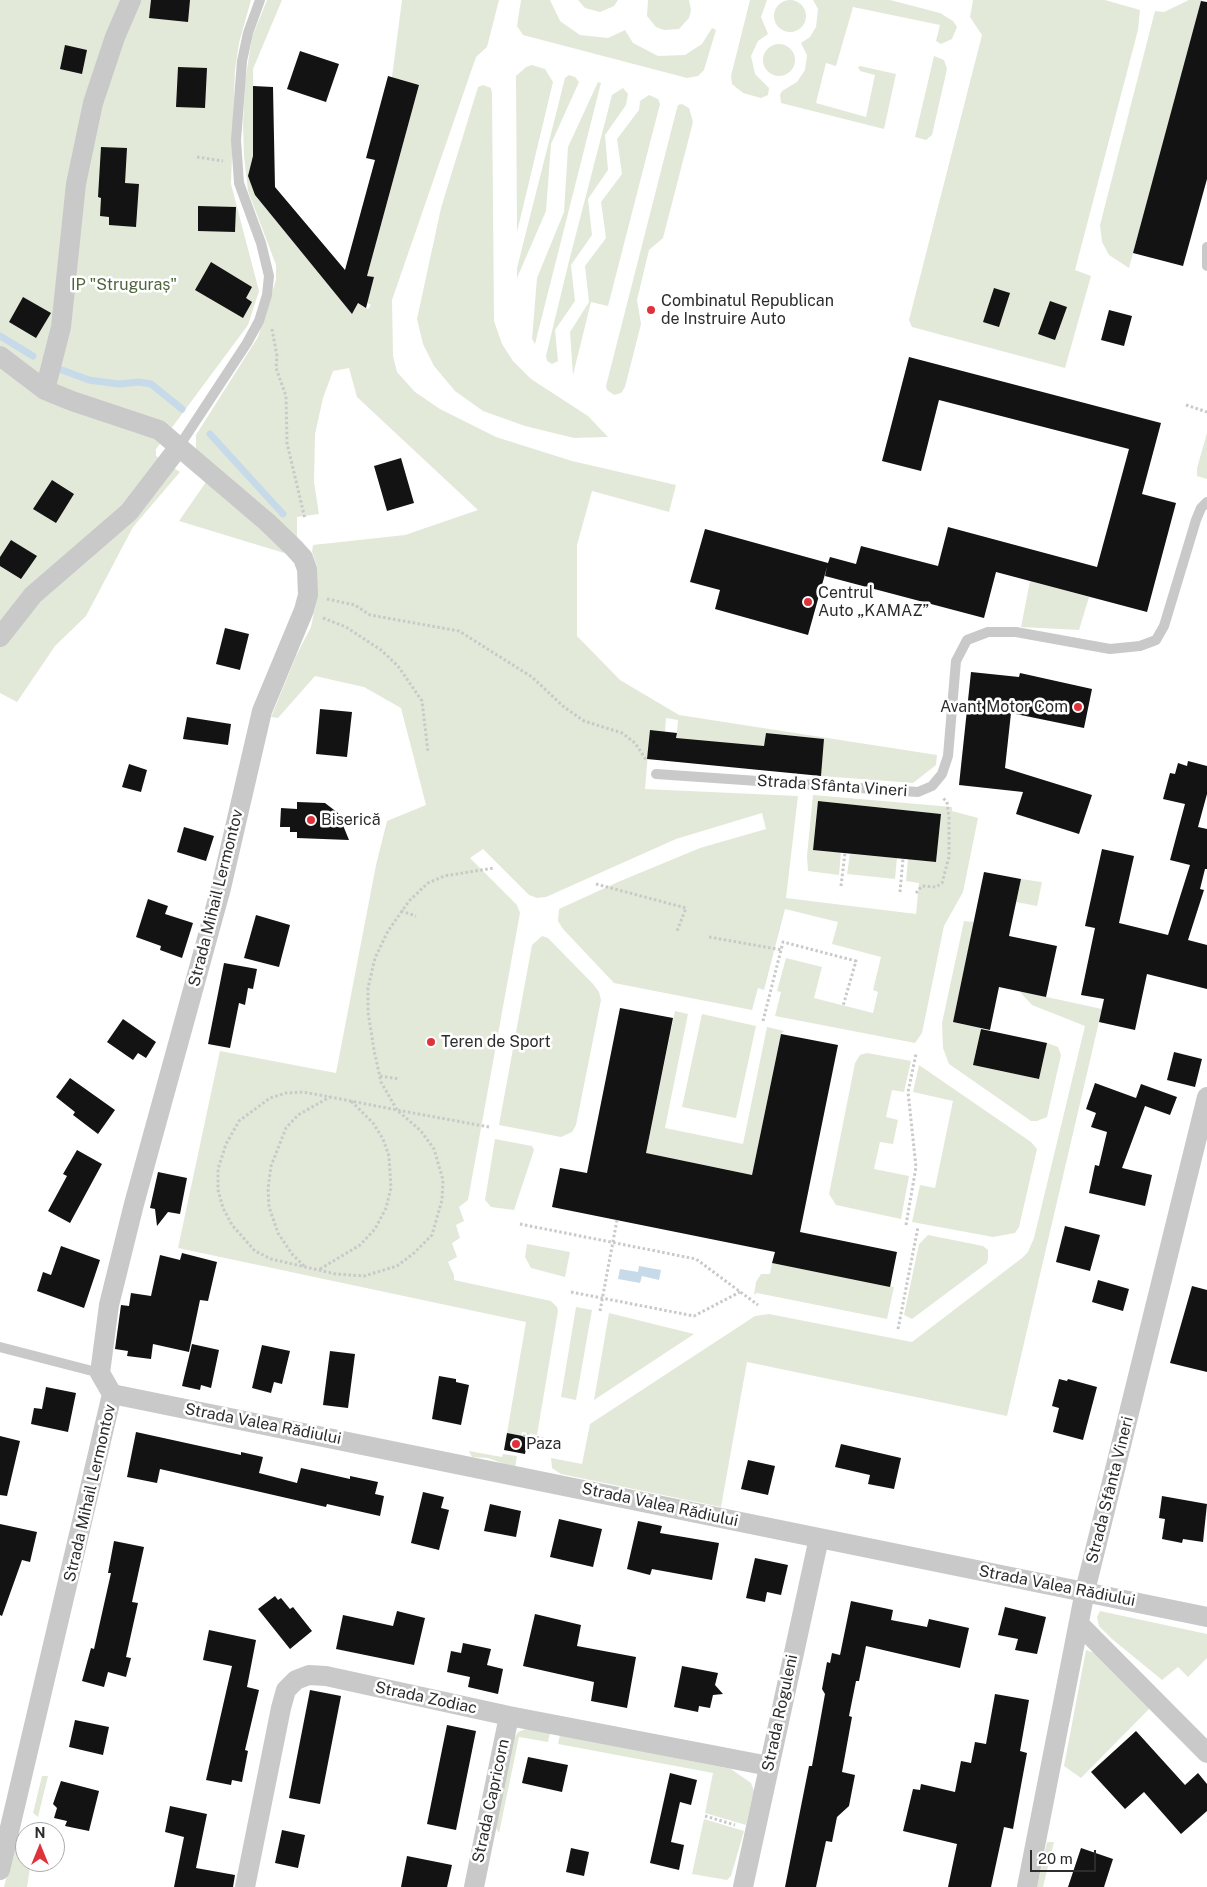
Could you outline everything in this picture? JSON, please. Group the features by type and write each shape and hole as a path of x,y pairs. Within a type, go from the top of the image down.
{"street":[{"path":"45,390 61,327 76,184 93,103 131,0"},
{"name":"Strada Mihail Lermontov","path":"0,356 45,390 159,430 267,522 294,548 302,558 307,569 306,603 262,711 221,888 109,1305 100,1373 112,1394 0,1870"},
{"path":"0,637 34,595 129,512 178,448"},
{"name":"Strada Sfânta Vineri","path":"1027,1887 1085,1591 1207,1097"},
{"name":"Strada Valea Rădiului","path":"112,1394 1207,1617"},
{"name":"Strada Roguleni","path":"743,1887 819,1538"},
{"name":"Strada Valea Rădiului","path":"1079,1624 1207,1752"},
{"name":"Strada Zodiac","path":"245,1887 286,1690 296,1680 308,1675 326,1676 509,1716 769,1766"},
{"name":"Strada Capricorn","path":"474,1887 509,1716"}],"lane":[{"path":"178,448 247,343 260,316 267,295 269,276 261,243 239,182 238,161 239,87 242,61 248,33 260,0"},
{"path":"1207,247 1207,266"},
{"path":"932,786 942,774 948,756 956,661 967,640 988,632 1016,632 1110,650 1140,646 1156,640 1164,626 1196,520 1201,508 1207,502"},
{"name":"Strada Sfânta Vineri","path":"656,774 918,792 932,786"},
{"path":"0,1347 100,1373"}],"path":[{"path":"197,157 215,161 238,161"},
{"path":"260,316 272,330 277,356 276,368 286,396 287,444 304,519"},
{"path":"1186,405 1207,412"},
{"path":"306,603 381,650 398,666 422,701 428,752"},
{"path":"306,603 355,605 370,615 458,632 532,677 564,707 584,721 622,733 635,743 656,774"},
{"path":"916,893 922,886 936,887 942,882 949,857 947,802 932,786"},
{"path":"841,886 845,853"},
{"path":"900,892 903,859"},
{"path":"489,1127 397,1110 303,1092 286,1093 270,1098 239,1121 226,1144 218,1169 218,1190 223,1208 232,1225 255,1251 272,1259 304,1267 364,1276 377,1274 397,1266 414,1253 432,1235 442,1200 443,1180 434,1149 421,1131 397,1110 380,1076 368,1012 368,988 375,958 388,931 409,901 428,883 444,876 494,868"},
{"path":"596,884 686,908 677,931"},
{"path":"401,912 416,916"},
{"path":"709,937 782,950"},
{"path":"763,1021 784,942 856,961 843,1006"},
{"path":"906,1225 916,1167 908,1092 916,1054"},
{"path":"380,1076 399,1079"},
{"path":"304,1267 292,1254 278,1232 270,1206 268,1189 271,1166 286,1128 298,1115 330,1097"},
{"path":"319,1270 360,1245 375,1229 386,1208 391,1188 389,1156 383,1139 373,1123 350,1101"},
{"path":"600,1311 618,1220"},
{"path":"520,1224 696,1259 758,1306"},
{"path":"898,1329 918,1227"},
{"path":"571,1292 694,1316 740,1292"},
{"path":"524,1437 525,1434 543,1438"},
{"path":"704,1816 755,1831"}],"green space":[{"name":"IP \"Struguraș\"","path":"0,0 251,0 239,43 235,70 231,184 259,291 248,325 156,449 156,456 180,472 133,527 86,616 55,646 17,702 0,693"},
{"path":"267,0 282,0 253,69 255,195 352,314 358,303 368,309 371,305 362,300 373,277 367,276 419,85 392,77 402,0 499,0 487,47 476,57 392,300 393,356 397,372 415,392 440,409 496,437 572,461 676,485 669,512 592,491 577,545 577,636 620,680 679,715 937,755 936,765 913,783 821,776 824,739 766,733 764,746 676,743 678,720 666,718 665,732 650,730 645,789 798,796 786,898 916,914 919,883 906,881 908,859 936,862 941,814 818,801 813,849 841,852 839,875 808,871 807,856 813,795 952,807 952,811 978,818 963,892 944,926 922,1033 915,1043 775,1016 781,992 777,991 786,958 822,967 814,998 873,1013 878,992 873,990 881,957 832,944 838,922 785,909 764,990 758,988 752,1010 614,983 563,929 558,921 559,909 618,882 700,848 766,829 762,813 676,839 546,897 537,898 529,895 483,849 470,858 517,905 520,913 468,1200 459,1207 464,1221 456,1225 460,1238 452,1243 457,1257 448,1262 454,1275 454,1280 551,1301 557,1307 558,1311 537,1435 522,1432 521,1436 507,1433 526,1322 178,1248 220,1051 336,1073 376,865 387,821 426,805 401,708 364,687 315,676 278,718 271,717 296,656 311,627 317,598 317,566 312,552 313,545 405,535 478,510 357,397 349,368 333,371 323,398 315,434 314,482 319,514 297,517 297,538 196,451 196,435 258,337 276,280 276,265 248,191 244,156 245,82 252,37"},
{"path":"521,0 550,0 560,21 580,35 608,38 625,30 633,43 658,56 685,55 702,44 712,28 716,30 704,70 698,76 687,78 523,35 517,26"},
{"path":"578,0 618,0 614,6 600,12 585,8"},
{"path":"648,0 689,0 691,10 689,18 679,29 664,30 656,27 647,16"},
{"path":"750,0 767,0 761,17 768,34 758,41 751,56 755,74 769,88 768,95 761,98 743,93 732,84 731,76"},
{"path":"790,0 796,1 801,5 805,10 805,22 801,27 796,31 790,32 784,31 779,27 775,22 774,16 775,10 779,5 784,1"},
{"path":"813,0 890,0 940,13 953,21 957,27 952,39 941,44 936,41 940,25 853,7 836,66 826,63 816,103 866,117 875,75 860,71 858,67 896,74 884,129 781,103 780,95 782,91 797,82 805,70 807,55 801,43 810,37 816,27 818,9"},
{"path":"973,0 1105,0 1140,10 1138,30 1075,270 1091,276 1065,368 912,327 909,320 982,35 970,17"},
{"path":"1189,0 1202,0 1129,268 1109,255 1102,242 1100,225 1155,11 1164,12"},
{"path":"779,44 785,45 790,49 794,54 794,66 790,71 785,75 779,76 773,75 768,71 764,66 763,60 764,54 768,49 773,45"},
{"path":"934,56 944,60 947,69 932,135 926,140 915,137"},
{"path":"532,65 545,69 553,82 517,232 516,76 526,67"},
{"path":"569,75 575,77 579,82 551,144 546,211 517,278 517,268 565,78"},
{"path":"598,82 601,83 535,344 532,339 537,278 564,212 568,147"},
{"path":"483,85 491,88 492,93 494,321 502,344 513,361 531,379 588,416 608,437 574,438 525,426 483,411 455,391 434,366 423,344 417,319 441,208 478,87"},
{"path":"623,88 628,94 626,105 605,135 608,170 588,199 592,235 571,265 575,301 555,330 558,361 552,364 547,361 546,356 569,261 612,95"},
{"path":"649,95 658,99 660,104 608,306 591,302 573,375 570,332 589,302 585,266 606,238 601,202 622,174 617,139 639,110 640,101"},
{"path":"682,104 689,108 693,122 663,238 649,250 637,300 641,324 625,387 621,393 614,395 607,390 606,386 676,112 678,105"},
{"path":"1207,433 1207,479 1197,476 1197,468"},
{"path":"206,482 281,546 284,553 179,521"},
{"path":"1030,581 1089,597 1079,630 1021,627"},
{"path":"850,854 897,858 895,879 847,874"},
{"path":"1021,879 1042,882 1037,906 1016,902"},
{"path":"964,921 974,922 953,1022 981,1028 973,1065 1039,1079 1047,1043 1058,1047 1061,1055 1047,1117 1037,1121 1031,1121 949,1064 943,1048 942,1023"},
{"path":"542,936 548,938 593,984 599,992 601,1000 576,1125 572,1132 561,1137 499,1125 532,945"},
{"path":"1019,991 1102,1009 1007,1416 747,1362 721,1507 561,1474 552,1468 551,1458 582,1464 590,1424 755,1316 769,1314 912,1342 1028,1252 1034,1238 1085,1026 1032,1005"},
{"path":"675,1011 688,1014 665,1128 743,1144 767,1027 784,1031 781,1034 752,1175 646,1153"},
{"path":"702,1014 756,1026 736,1118 682,1107"},
{"path":"867,1053 911,1061 904,1092 892,1090 886,1117 898,1120 893,1144 880,1142 874,1169 909,1176 901,1219 836,1205 829,1194 855,1063 860,1055"},
{"path":"919,1065 1031,1142 1037,1149 1019,1227 1015,1233 993,1237 912,1222 920,1185 935,1188 953,1101 913,1092"},
{"path":"495,1139 532,1146 534,1150 514,1210 491,1207 485,1200"},
{"path":"928,1235 983,1246 988,1250 988,1258 987,1263 912,1319 904,1315 919,1244"},
{"path":"527,1244 570,1252 565,1277 531,1268 525,1257"},
{"path":"772,1263 894,1287 887,1319 757,1293 754,1295 756,1282 761,1274 770,1274"},
{"path":"576,1307 592,1310 576,1400 561,1397"},
{"path":"609,1313 694,1334 594,1400"},
{"path":"469,1451 502,1457 503,1454 517,1456 515,1468 488,1458 472,1457"},
{"path":"1100,1611 1207,1634 1207,1658 1188,1677 1178,1667 1162,1680 1099,1626 1097,1617"},
{"path":"1086,1650 1095,1653 1150,1708 1081,1778 1064,1766"},
{"path":"526,1729 550,1733 548,1742 519,1737 499,1833 496,1828 513,1740 518,1732"},
{"path":"560,1735 731,1769 751,1783 754,1791 746,1825 705,1813 713,1773 558,1744"},
{"path":"42,1776 48,1776 38,1817 33,1813"},
{"path":"704,1819 744,1831 731,1876 727,1880 692,1874"},
{"path":"1047,1842 1054,1842 1043,1887 1037,1887"},
{"path":"15,1845 15,1872 29,1872 27,1887 4,1887"}],"water":[{"path":"639,1266 661,1270 659,1280 642,1276 640,1283 618,1279 620,1269 638,1272"}],"building":[{"path":"151,0 190,0 188,22 149,18"},
{"path":"1201,1 1207,2 1207,179 1183,266 1133,253"},
{"path":"65,45 87,50 82,74 60,69"},
{"path":"300,51 339,64 326,102 287,89"},
{"path":"178,67 207,68 205,108 176,107"},
{"path":"388,76 419,85 367,276 374,277 366,308 358,303 352,314 255,195 248,176 253,156 253,86 273,87 275,187 345,270 375,160 366,158"},
{"path":"101,147 127,148 125,183 139,184 136,227 109,225 109,217 100,216 101,198 98,197"},
{"path":"198,206 236,207 235,232 198,231"},
{"path":"211,262 252,287 246,298 252,302 243,318 195,290"},
{"path":"994,288 1010,293 999,327 983,322"},
{"path":"23,297 51,313 36,338 9,322"},
{"path":"1050,301 1067,307 1055,340 1038,334"},
{"path":"1109,310 1132,316 1124,346 1101,340"},
{"path":"909,357 1161,423 1142,494 1176,503 1147,612 996,572 984,618 825,576 827,567 808,635 715,609 720,590 690,582 705,529 828,563 830,557 856,564 861,546 938,566 948,527 1097,567 1129,449 939,400 921,471 882,461"},
{"path":"401,458 414,503 387,511 374,466"},
{"path":"52,480 74,494 56,523 33,509"},
{"path":"11,540 37,556 21,579 0,566 0,557"},
{"path":"225,628 249,634 240,670 216,664"},
{"path":"971,672 1019,677 1020,673 1092,689 1084,728 1011,713 1005,768 1092,795 1079,834 1016,814 1023,792 959,785"},
{"path":"320,709 352,712 347,757 316,754"},
{"path":"187,717 231,724 228,745 183,739"},
{"path":"650,730 677,733 676,738 764,746 766,733 824,739 821,776 647,759"},
{"path":"1188,761 1207,766 1207,794 1198,827 1207,829 1207,869 1205,869 1200,889 1204,890 1188,940 1207,945 1207,989 1147,974 1135,1030 1099,1022 1104,999 1081,995 1095,928 1085,926 1102,849 1134,856 1119,923 1168,935 1190,865 1170,860 1185,804 1163,799 1170,773 1175,774 1178,763 1187,766"},
{"path":"129,764 147,770 141,792 122,787"},
{"path":"818,801 941,814 936,862 813,850"},
{"name":"Biserică","path":"297,802 325,803 338,813 349,840 297,838 297,832 290,832 290,827 280,827 281,808 297,809"},
{"path":"184,827 214,836 206,861 177,852"},
{"path":"984,872 1021,879 1009,936 1057,946 1046,997 999,987 990,1030 953,1022"},
{"path":"148,899 168,906 165,914 193,923 182,958 160,950 161,946 136,937"},
{"path":"256,915 290,925 279,967 244,958"},
{"path":"224,963 257,969 253,989 248,988 245,1005 239,1003 230,1048 208,1044"},
{"path":"620,1008 673,1018 646,1153 752,1175 781,1034 838,1045 800,1232 897,1252 890,1287 772,1263 775,1252 552,1207 560,1168 587,1173"},
{"path":"123,1019 156,1042 146,1058 138,1053 133,1060 107,1042"},
{"path":"981,1029 1047,1043 1039,1079 973,1065"},
{"path":"1174,1052 1202,1059 1195,1087 1167,1080"},
{"path":"70,1078 115,1110 98,1134 73,1115 75,1112 56,1097"},
{"path":"1095,1083 1136,1098 1141,1084 1177,1097 1170,1115 1145,1106 1122,1168 1152,1175 1145,1206 1089,1193 1095,1165 1099,1166 1107,1132 1091,1127 1096,1113 1086,1109"},
{"path":"77,1150 102,1164 70,1223 48,1211 67,1176 63,1174"},
{"path":"158,1172 187,1178 180,1214 168,1212 157,1226 155,1209 150,1208"},
{"path":"1065,1226 1100,1235 1090,1271 1056,1262"},
{"path":"61,1246 100,1260 84,1308 37,1291 43,1272 51,1275"},
{"path":"182,1253 217,1262 208,1301 200,1300 189,1352 153,1344 151,1359 127,1356 128,1351 115,1349 121,1305 129,1306 131,1293 151,1296 160,1255 180,1260"},
{"path":"1098,1280 1129,1289 1123,1311 1092,1302"},
{"path":"1192,1286 1207,1290 1207,1372 1170,1363"},
{"path":"192,1344 219,1350 211,1388 201,1385 200,1390 182,1386"},
{"path":"262,1345 290,1351 282,1384 274,1382 271,1393 252,1388"},
{"path":"330,1351 355,1354 348,1408 323,1405"},
{"path":"439,1376 456,1379 456,1382 469,1385 461,1425 432,1419"},
{"path":"1059,1379 1067,1381 1068,1379 1097,1387 1083,1440 1053,1432 1059,1408 1052,1406"},
{"path":"46,1387 76,1393 68,1432 31,1424 34,1408 42,1409"},
{"path":"136,1432 241,1455 241,1452 263,1457 259,1473 297,1483 301,1468 350,1479 350,1476 378,1482 375,1494 384,1496 380,1516 327,1504 326,1507 160,1469 157,1483 127,1477"},
{"name":"Paza","path":"507,1433 528,1437 525,1454 504,1450"},
{"path":"0,1436 20,1441 7,1496 0,1495"},
{"path":"841,1444 901,1458 894,1489 868,1484 870,1475 835,1467"},
{"path":"748,1460 775,1466 768,1495 741,1489"},
{"path":"423,1492 444,1497 441,1508 449,1510 439,1550 411,1543"},
{"path":"1162,1496 1207,1504 1203,1542 1183,1539 1182,1543 1162,1539 1165,1519 1159,1518"},
{"path":"490,1504 521,1511 516,1537 484,1531"},
{"path":"559,1519 602,1529 593,1567 550,1557"},
{"path":"638,1521 662,1526 660,1533 719,1543 712,1580 652,1569 650,1575 627,1569"},
{"path":"0,1524 37,1532 30,1562 22,1560 2,1616 0,1615"},
{"path":"114,1541 144,1547 132,1602 138,1603 126,1657 131,1658 126,1677 108,1672 104,1687 82,1681 91,1648 94,1649 111,1573 108,1573"},
{"path":"755,1558 788,1565 781,1595 767,1592 765,1602 746,1598"},
{"path":"275,1596 278,1600 281,1598 290,1609 293,1607 312,1631 290,1649 258,1609"},
{"path":"851,1601 893,1610 891,1620 927,1627 929,1619 969,1628 960,1668 866,1646 849,1716 852,1717 842,1772 855,1775 849,1806 837,1817 832,1842 826,1841 816,1887 785,1887 809,1766 812,1766 825,1694 822,1689 827,1662 830,1663 832,1653 840,1655"},
{"path":"1005,1607 1046,1617 1037,1654 1015,1650 1018,1639 998,1635"},
{"path":"397,1611 425,1618 414,1665 336,1649 343,1615 393,1626"},
{"path":"535,1614 581,1625 577,1646 636,1657 627,1708 591,1701 594,1682 523,1666"},
{"path":"209,1630 256,1640 247,1687 259,1690 245,1750 248,1751 242,1782 232,1780 231,1785 206,1780 232,1666 203,1660"},
{"path":"463,1643 491,1649 487,1665 503,1669 498,1694 468,1687 470,1677 447,1672 451,1651 461,1653"},
{"path":"682,1666 718,1673 715,1685 723,1694 713,1695 710,1708 699,1706 698,1712 674,1707"},
{"path":"310,1690 341,1696 320,1804 289,1798"},
{"path":"995,1694 1029,1700 1020,1751 1027,1753 1013,1829 1004,1827 991,1887 948,1887 957,1844 903,1831 913,1789 920,1790 921,1784 955,1792 961,1761 971,1763 975,1742 986,1744"},
{"path":"75,1720 109,1727 103,1755 69,1747"},
{"path":"447,1725 476,1731 456,1830 427,1824"},
{"path":"1136,1731 1185,1785 1198,1773 1207,1784 1207,1811 1181,1834 1144,1792 1125,1809 1091,1772"},
{"path":"528,1757 568,1765 562,1792 522,1783"},
{"path":"670,1773 697,1780 691,1805 680,1802 671,1842 684,1845 679,1870 650,1863"},
{"path":"61,1781 99,1791 89,1831 65,1826 67,1821 54,1818 57,1808 53,1804"},
{"path":"170,1806 207,1814 196,1868 235,1875 233,1887 174,1887 184,1837 165,1832"},
{"path":"282,1830 305,1835 298,1868 275,1863"},
{"path":"571,1848 589,1852 584,1876 566,1872"},
{"path":"1081,1848 1113,1859 1104,1887 1068,1887"},
{"path":"407,1856 452,1865 447,1887 401,1887"}],"waterway":[{"path":"0,336 33,356"},
{"path":"62,370 89,380 119,384 139,382 151,384 182,409"},
{"path":"210,434 283,514"}],"place":[{"name":"Combinatul Republican de Instruire Auto","path":"651,310"},
{"name":"Centrul Auto „KAMAZ”","path":"808,602"},
{"name":"Avant Motor Com","path":"1078,707"},
{"name":"Biserică","path":"311,820"},
{"name":"Teren de Sport","path":"431,1042"},
{"name":"Paza","path":"516,1444"}]}
